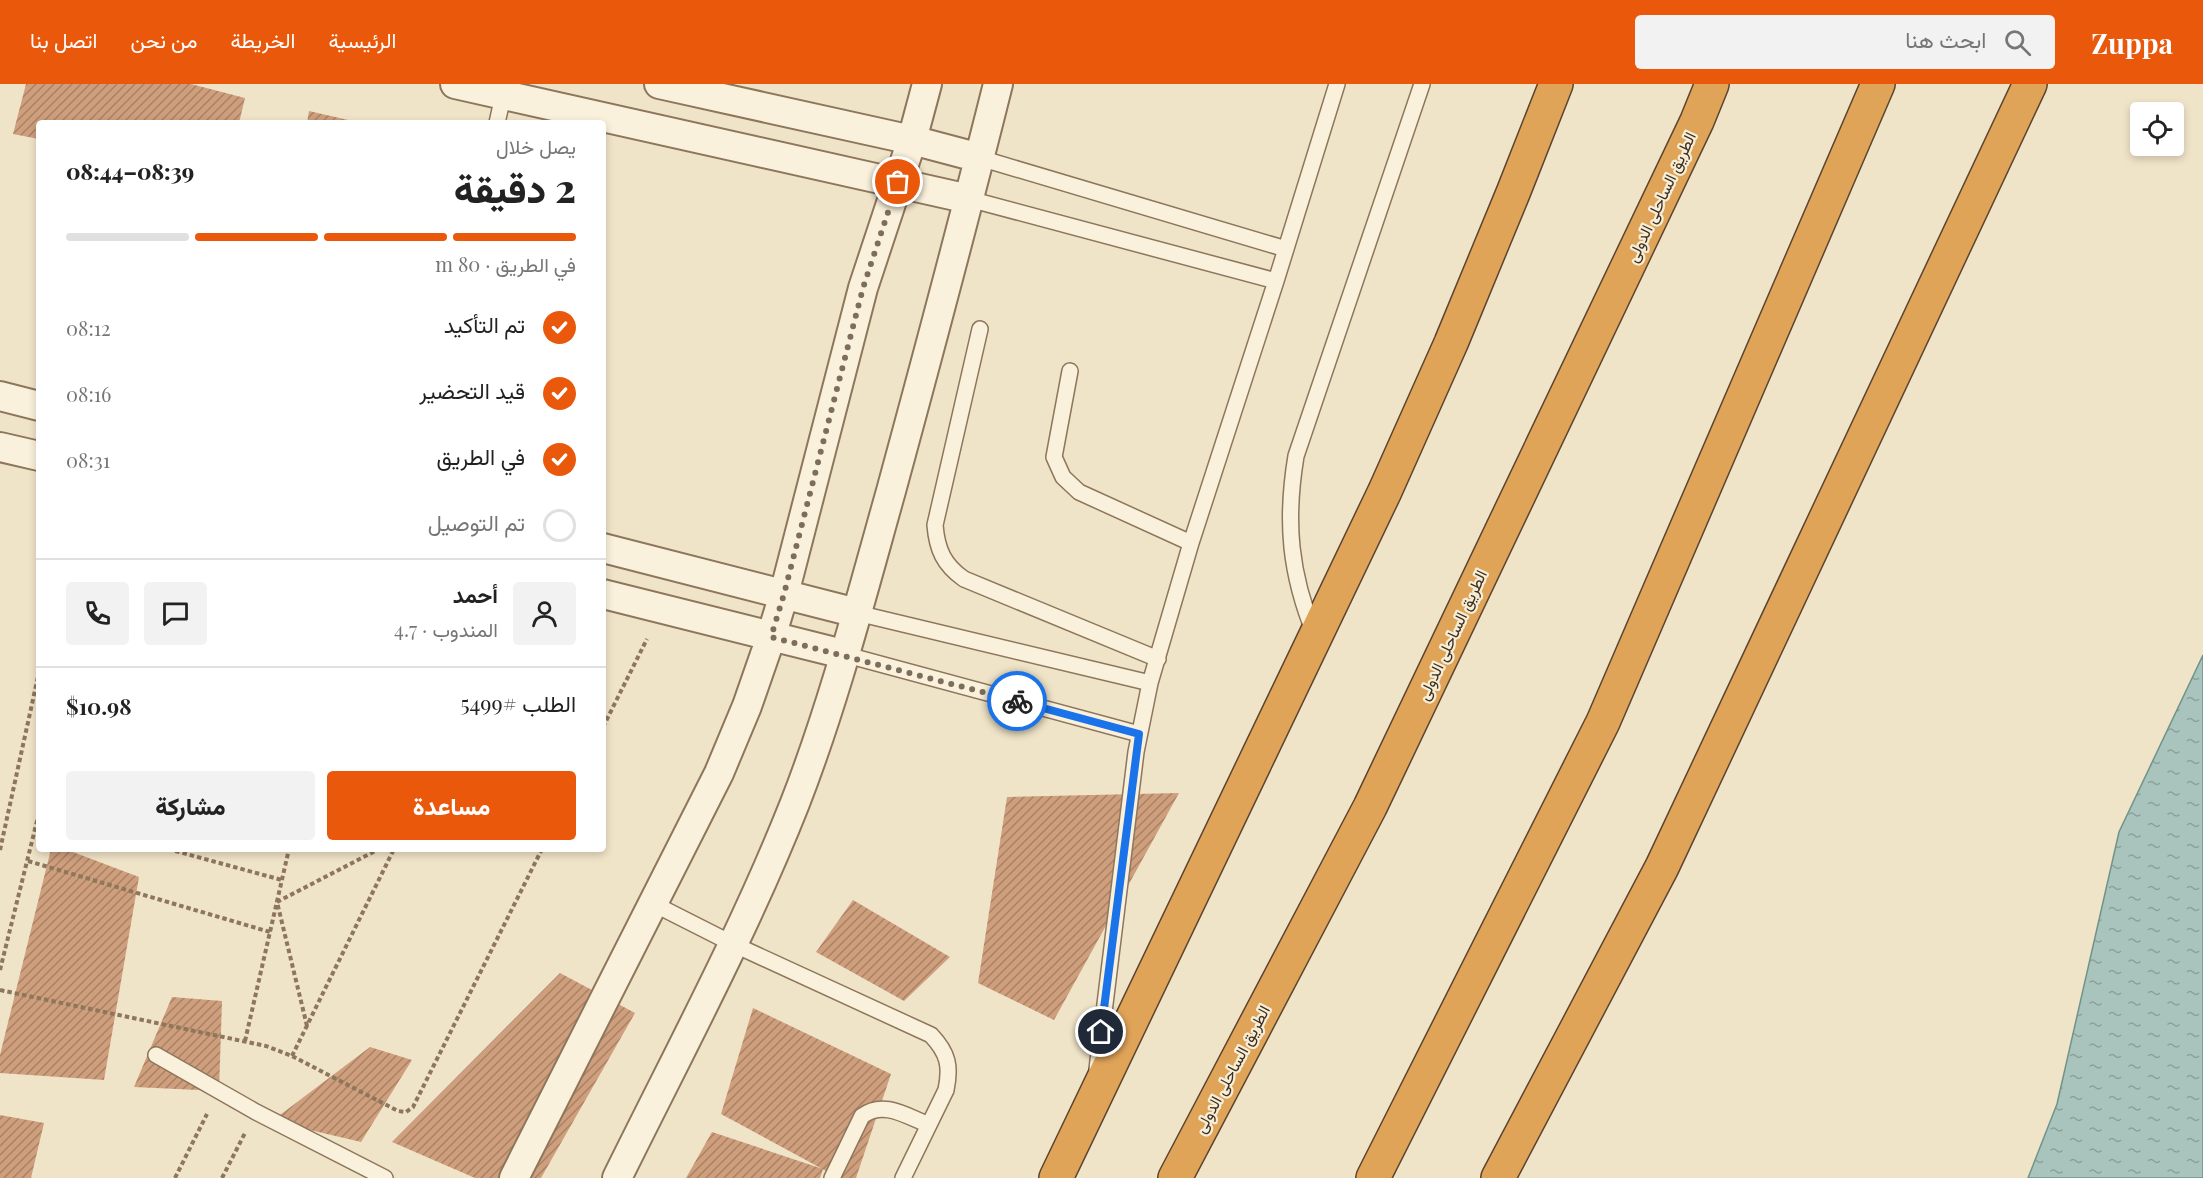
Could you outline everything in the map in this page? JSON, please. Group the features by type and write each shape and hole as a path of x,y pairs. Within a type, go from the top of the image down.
{"highway":[{"path":"1056,1178 1385,491 1451,343 1556,84"},
{"name":"الطريق الساحلى الدولى","path":"1175,1178 1370,807 1697,121 1712,84"},
{"path":"1373,1178 1603,722 1878,84"},
{"path":"1498,1178 1662,867 2030,84"}],"street":[{"path":"455,84 969,199"},
{"path":"659,84 912,140 980,158"},
{"path":"514,1178 719,773 747,706 784,594 863,288 912,140 927,84"},
{"path":"617,1178 766,873 796,802 822,729 857,613 998,84"},
{"path":"0,396 36,405"},
{"path":"0,447 36,455"},
{"path":"606,549 857,613"},
{"path":"606,595 843,654"}],"lane":[{"path":"1093,1102 1139,734 1150,683 1191,543 1337,84"},
{"path":"1316,638 1304,609 1291,549 1289,507 1296,456 1422,84"},
{"path":"498,120 503,96"},
{"path":"980,158 1286,249"},
{"path":"969,199 1276,281"},
{"path":"980,329 935,525 936,544 943,560 952,571 964,579 1158,659"},
{"path":"1070,371 1054,457 1063,477 1079,492 1191,543"},
{"path":"857,613 1150,683"},
{"path":"843,654 1139,734"},
{"path":"654,904 733,944 931,1035 941,1046 947,1060 949,1075 946,1090 903,1178"},
{"path":"156,1055 256,1112 385,1178"},
{"path":"832,1178 862,1116 870,1110 889,1109 929,1125"}],"path":[{"path":"606,721 662,609"},
{"path":"0,850 36,686"},
{"path":"0,970 36,827"},
{"path":"179,852 282,880"},
{"path":"245,1041 288,852"},
{"path":"277,902 373,852"},
{"path":"292,1056 393,852"},
{"path":"0,990 266,1046 292,1056 402,1113 410,1110 540,852"},
{"path":"28,861 270,932"},
{"path":"277,902 307,1026"},
{"path":"175,1178 219,1091"},
{"path":"222,1178 256,1112"}],"water":[{"path":"2203,655 2203,1178 2028,1178 2057,1104 2119,832"}],"building":[{"path":"26,84 191,84 245,98 240,120 36,120 36,138 13,134"},
{"path":"309,111 348,120 308,120"},
{"path":"1179,793 1054,1020 978,983 1007,797"},
{"path":"50,852 73,852 139,877 104,1080 0,1073 0,1055"},
{"path":"853,900 950,957 904,1001 816,952"},
{"path":"560,973 635,1013 541,1178 475,1178 392,1142"},
{"path":"172,997 222,1001 219,1091 134,1087"},
{"path":"753,1008 891,1074 856,1178 839,1178 721,1114"},
{"path":"370,1047 412,1060 361,1142 272,1121"},
{"path":"0,1115 44,1123 31,1178 0,1178"},
{"path":"712,1132 823,1169 820,1178 686,1178"}],"way so far":[{"path":"898,182 863,288 771,637 1017,701"}],"route":[{"path":"1017,701 1139,734 1101,1032"}]}
